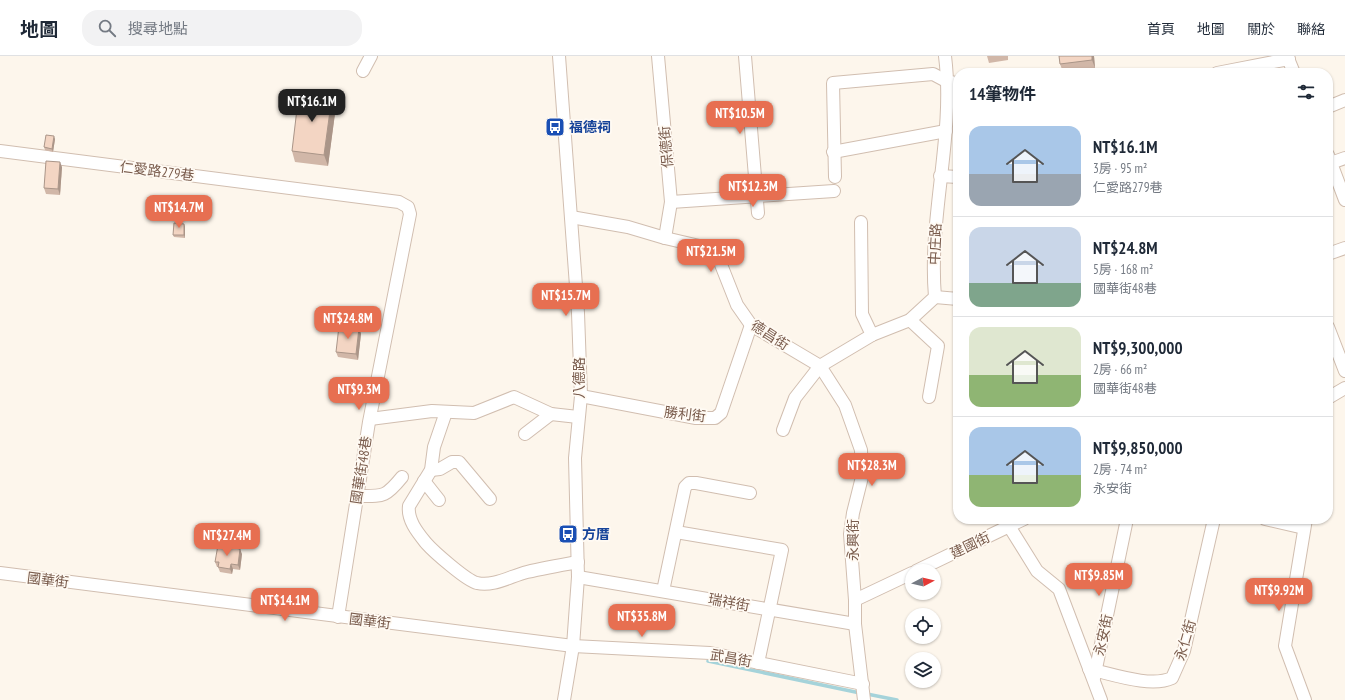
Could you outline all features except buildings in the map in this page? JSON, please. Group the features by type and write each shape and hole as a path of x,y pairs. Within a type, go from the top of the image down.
{"street":[{"path":"363,71 371,56"},
{"name":"八德路","path":"559,56 578,313 581,396 575,458 578,577 573,646 564,700"},
{"name":"保德街","path":"658,56 671,202 664,238"},
{"path":"745,56 758,213"},
{"name":"中庄路","path":"935,297 935,239 940,176 953,83 945,56"},
{"path":"1241,68 1288,58 1292,68"},
{"path":"835,177 833,152 833,83 933,74 953,83"},
{"path":"1333,105 1345,100"},
{"path":"833,152 946,131"},
{"name":"仁愛路279巷","path":"0,151 399,202 408,207"},
{"path":"1333,160 1345,158"},
{"path":"1333,171 1345,200"},
{"path":"940,176 953,177"},
{"path":"671,202 834,190"},
{"name":"國華街48巷","path":"338,617 370,420 410,214 408,207"},
{"name":"德昌街","path":"571,218 628,227 664,238 708,248 720,262 737,305 751,325 820,366"},
{"path":"861,222 862,314 872,335"},
{"path":"1333,252 1345,248"},
{"path":"783,430 795,398 820,366 872,335 910,320 935,297 953,299"},
{"path":"910,320 938,346 929,397"},
{"name":"勝利街","path":"581,396 696,418 716,418 721,413 751,325"},
{"path":"1333,340 1345,371"},
{"name":"永興街","path":"820,366 845,405 861,450 862,477 852,514 850,534 856,600 855,624 864,693"},
{"path":"1333,395 1345,388"},
{"path":"370,420 426,412 474,413 514,397 551,414 578,417"},
{"path":"446,412 434,447 431,470 409,506 408,511 415,530 431,548 469,580 477,583 494,582 526,572 578,562"},
{"path":"525,434 551,414"},
{"path":"431,470 440,469 452,462 459,462 490,499"},
{"path":"357,496 384,495 389,492 402,477"},
{"path":"424,481 439,500"},
{"path":"663,591 685,487 689,483 750,493"},
{"name":"建國街","path":"930,564 1013,524"},
{"name":"永安街","path":"1093,673 1126,524"},
{"name":"永仁街","path":"1093,673 1150,681 1165,681 1172,678 1184,651 1213,524"},
{"path":"1305,524 1285,646 1305,700"},
{"path":"1009,526 1037,571 1059,589 1093,673 1101,700"},
{"path":"676,532 782,550 758,663"},
{"name":"國華街","path":"0,573 573,646"},
{"path":"856,600 905,576"},
{"name":"瑞祥街","path":"578,577 855,624"},
{"name":"武昌街","path":"573,646 710,654 758,663 864,693"}],"waterway":[{"path":"708,661 860,693"},
{"path":"867,694 897,700"}],"place":[{"name":"福德祠","path":"555,127"},
{"name":"方厝","path":"568,534"}]}
